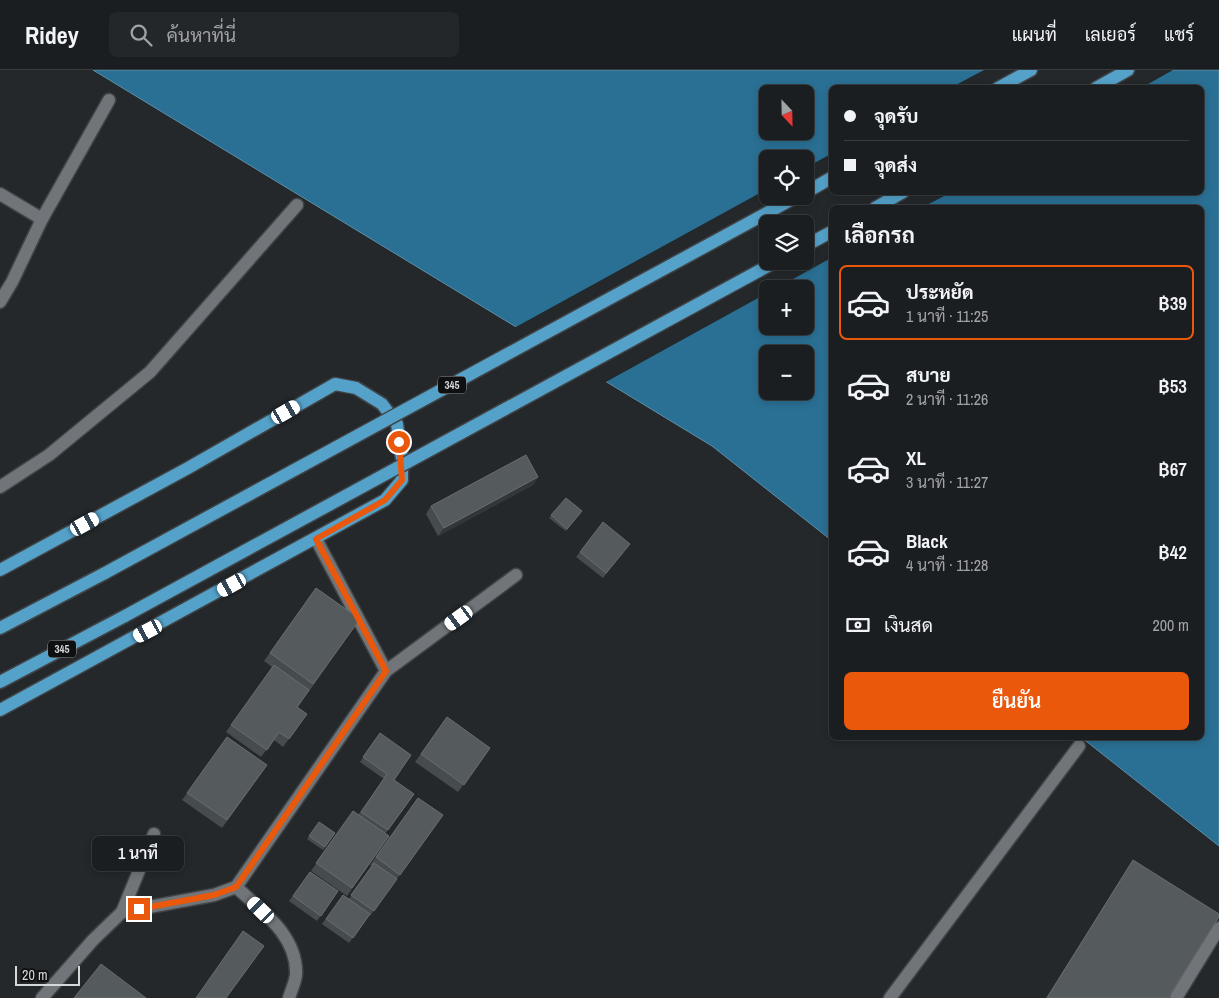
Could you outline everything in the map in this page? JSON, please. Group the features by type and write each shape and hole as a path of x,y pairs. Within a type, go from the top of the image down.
{"main road":[{"path":"1004,85 1031,70"},
{"path":"1101,85 1128,70"},
{"path":"814,188 829,179"},
{"path":"881,205 898,195"},
{"name":"345","path":"0,628 105,573 781,205"},
{"path":"814,241 829,233"},
{"name":"345","path":"0,682 125,616 760,270"},
{"path":"0,570 188,468 335,384 356,388 382,404 397,424 402,459 402,480 385,500 0,710"}],"street":[{"path":"0,302 12,282 42,219 109,100"},
{"path":"0,194 42,219"},
{"path":"0,486 49,455 150,372 296,205"},
{"path":"316,539 386,671"},
{"path":"122,912 214,895 236,887 386,671 516,575"},
{"path":"890,998 1080,746"},
{"path":"42,998 93,940 122,912 154,834"},
{"path":"236,887 285,934 292,952 296,975 289,998"},
{"path":"1176,998 1219,928"}],"water":[{"path":"93,70 1219,70 1219,846 1085,740 1204,740 1204,205 829,205 829,538 712,446"}],"pier":[{"path":"984,70 1173,70 1146,85 956,85"},
{"path":"829,155 829,195 946,195 927,205 829,205 829,259 814,267 814,215 759,215 759,270 809,270 791,280 759,280 759,297 604,383 514,328 759,193 759,205 814,205 814,163"}],"building":[{"path":"526,455 538,477 444,528 431,506"},
{"path":"566,498 582,511 567,529 551,515"},
{"path":"603,522 630,544 606,573 580,552"},
{"path":"316,588 360,619 313,684 270,653"},
{"path":"274,665 309,690 297,707 307,714 289,739 279,732 267,750 231,725"},
{"path":"447,717 490,748 464,785 421,754"},
{"path":"380,733 411,755 394,780 414,794 388,830 361,812 387,774 363,757"},
{"path":"227,737 267,765 227,820 187,793"},
{"path":"418,798 443,815 400,875 376,857"},
{"path":"353,811 389,836 352,888 316,863"},
{"path":"319,822 335,833 325,847 309,836"},
{"path":"1133,860 1219,914 1219,917 1168,998 1047,998"},
{"path":"374,863 397,879 374,911 351,895"},
{"path":"310,872 338,891 321,916 293,896"},
{"path":"343,895 370,914 353,938 326,919"},
{"path":"243,931 264,946 226,998 196,998"},
{"path":"101,964 146,998 74,998"}],"route":[{"path":"139,909 214,895 236,887 251,869 386,671 316,539 385,500 402,480 402,459 399,442"}]}
